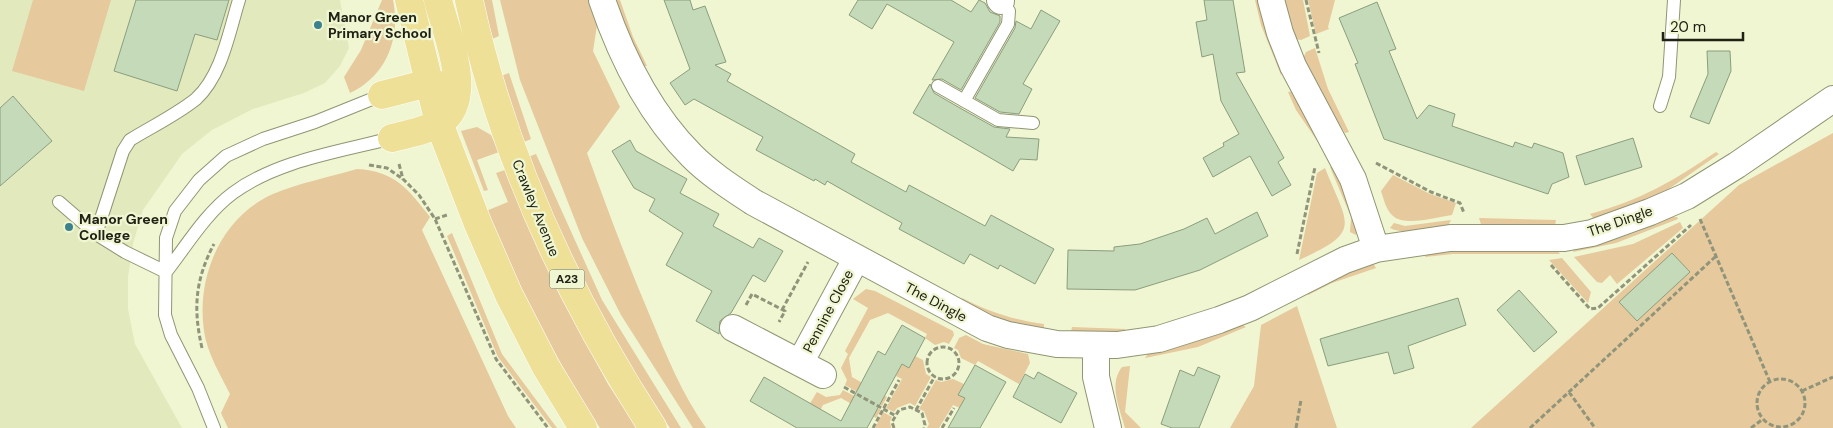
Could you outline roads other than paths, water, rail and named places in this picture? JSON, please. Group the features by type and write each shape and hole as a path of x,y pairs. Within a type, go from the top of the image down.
{"main road":[{"path":"409,0 428,85 439,123 509,296 546,368 583,428"},
{"path":"392,138 439,123 451,112 457,98 458,86 438,0"},
{"name":"Crawley Avenue","path":"469,0 490,84 502,121 555,256 623,381 653,428"},
{"path":"382,95 402,77 408,64 416,30"},
{"path":"382,95 402,88 428,85 458,86 479,96 502,121"}],"street":[{"name":"The Dingle","path":"602,0 610,25 633,75 648,99 680,143 723,182 753,202 986,328 1008,335 1057,344 1096,346 1133,344 1186,332 1250,308 1345,260 1376,249 1450,238 1564,238 1592,233 1687,196 1738,165 1833,99"},
{"path":"1271,0 1292,66 1353,179 1376,249"},
{"name":"Pennine Close","path":"800,363 856,259"},
{"name":"Pennine Close","path":"734,328 832,380"},
{"path":"1096,346 1096,377 1108,428"}],"lane":[{"path":"96,234 123,151 130,140 196,98 207,85 220,63 239,0"},
{"path":"964,101 1008,24 1009,11 1001,0"},
{"path":"1660,106 1670,77 1674,0"},
{"path":"938,86 1004,122 1033,123"},
{"path":"214,428 167,322 164,292 166,238 175,211 199,180 226,156 263,139 315,122 382,95"},
{"path":"166,272 208,217 241,189 265,175 300,162 392,138"},
{"path":"60,202 96,234 125,252 166,272"}],"place":[{"name":"Manor Green Primary School","path":"318,25"},
{"name":"Manor Green College","path":"69,227"}]}
